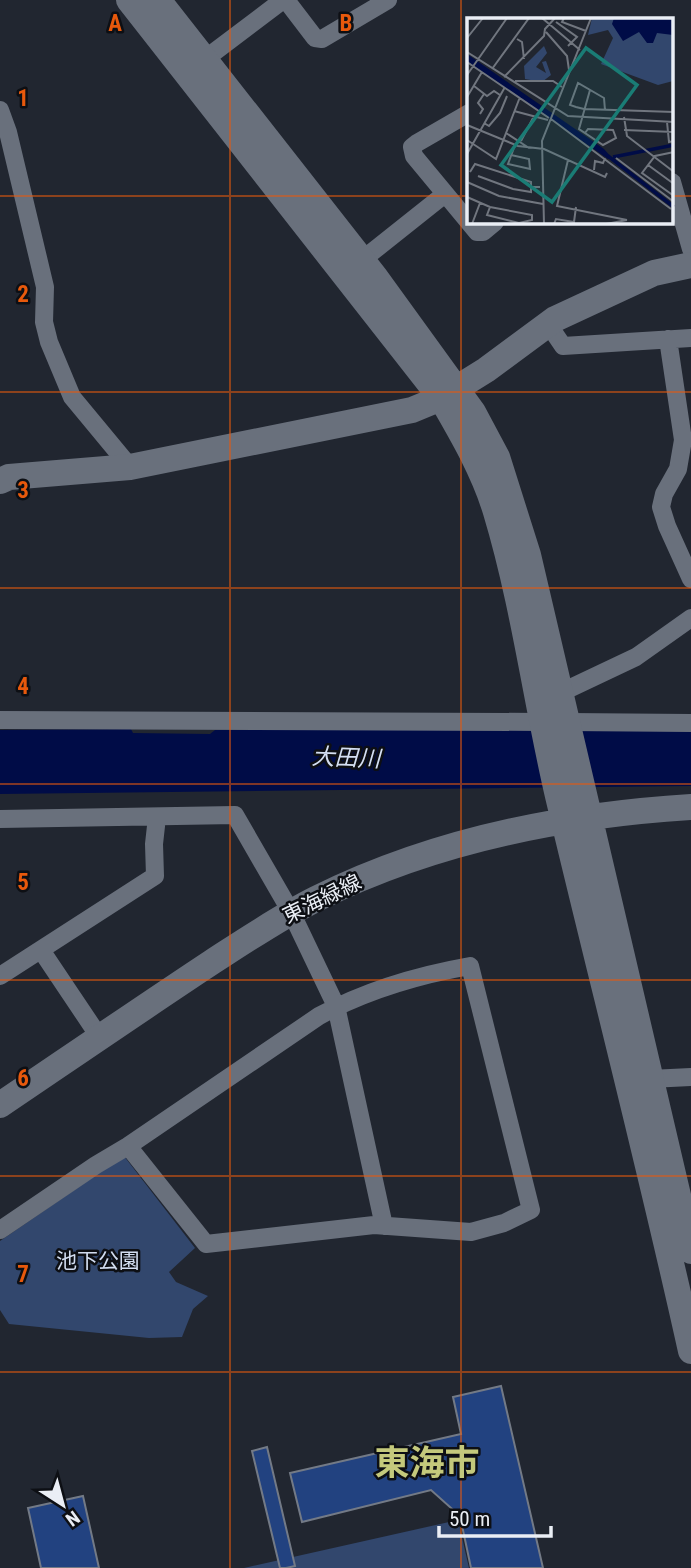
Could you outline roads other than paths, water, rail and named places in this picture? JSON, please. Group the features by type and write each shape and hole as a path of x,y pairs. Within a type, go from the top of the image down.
{"street":[{"path":"129,0 448,393 473,412 497,457 528,555 560,694 555,725"},
{"path":"158,0 362,260 448,393 461,433 495,510 555,725 691,1351"},
{"path":"205,59 284,0 315,37 322,39 388,0"},
{"path":"0,110 8,132 45,287 44,322 49,342 72,397 130,467"},
{"path":"467,114 412,147 414,156 467,220"},
{"path":"674,189 691,249"},
{"path":"362,260 445,194"},
{"path":"470,224 477,232 483,232 493,224"},
{"path":"0,481 9,477 130,467 412,410 448,393 486,370 548,324 654,273 691,265"},
{"path":"548,324 563,346 691,338"},
{"path":"668,339 683,440 678,469 664,494 661,507 667,527 691,579"},
{"path":"560,694 636,657 691,618"},
{"path":"0,720 555,725 691,723"},
{"path":"574,807 650,1079 691,1251"},
{"name":"東海緑線","path":"0,1105 291,912 318,898 414,857 574,807 691,807"},
{"path":"0,819 235,815 291,912 336,1006 384,1226"},
{"path":"0,976 155,876 157,817"},
{"path":"41,950 100,1038"},
{"path":"0,1230 336,1006 402,983 470,966 531,1210 504,1223 471,1232 374,1225 205,1244 128,1146"},
{"path":"650,1079 691,1077"}],"water":[{"name":"大田川","path":"131,729 133,733 210,734 215,730 691,730 691,786 0,794 0,730"}],"district":[{"name":"東海市","path":"427,1463"}],"park label":[{"name":"池下公園","path":"98,1261"}]}
